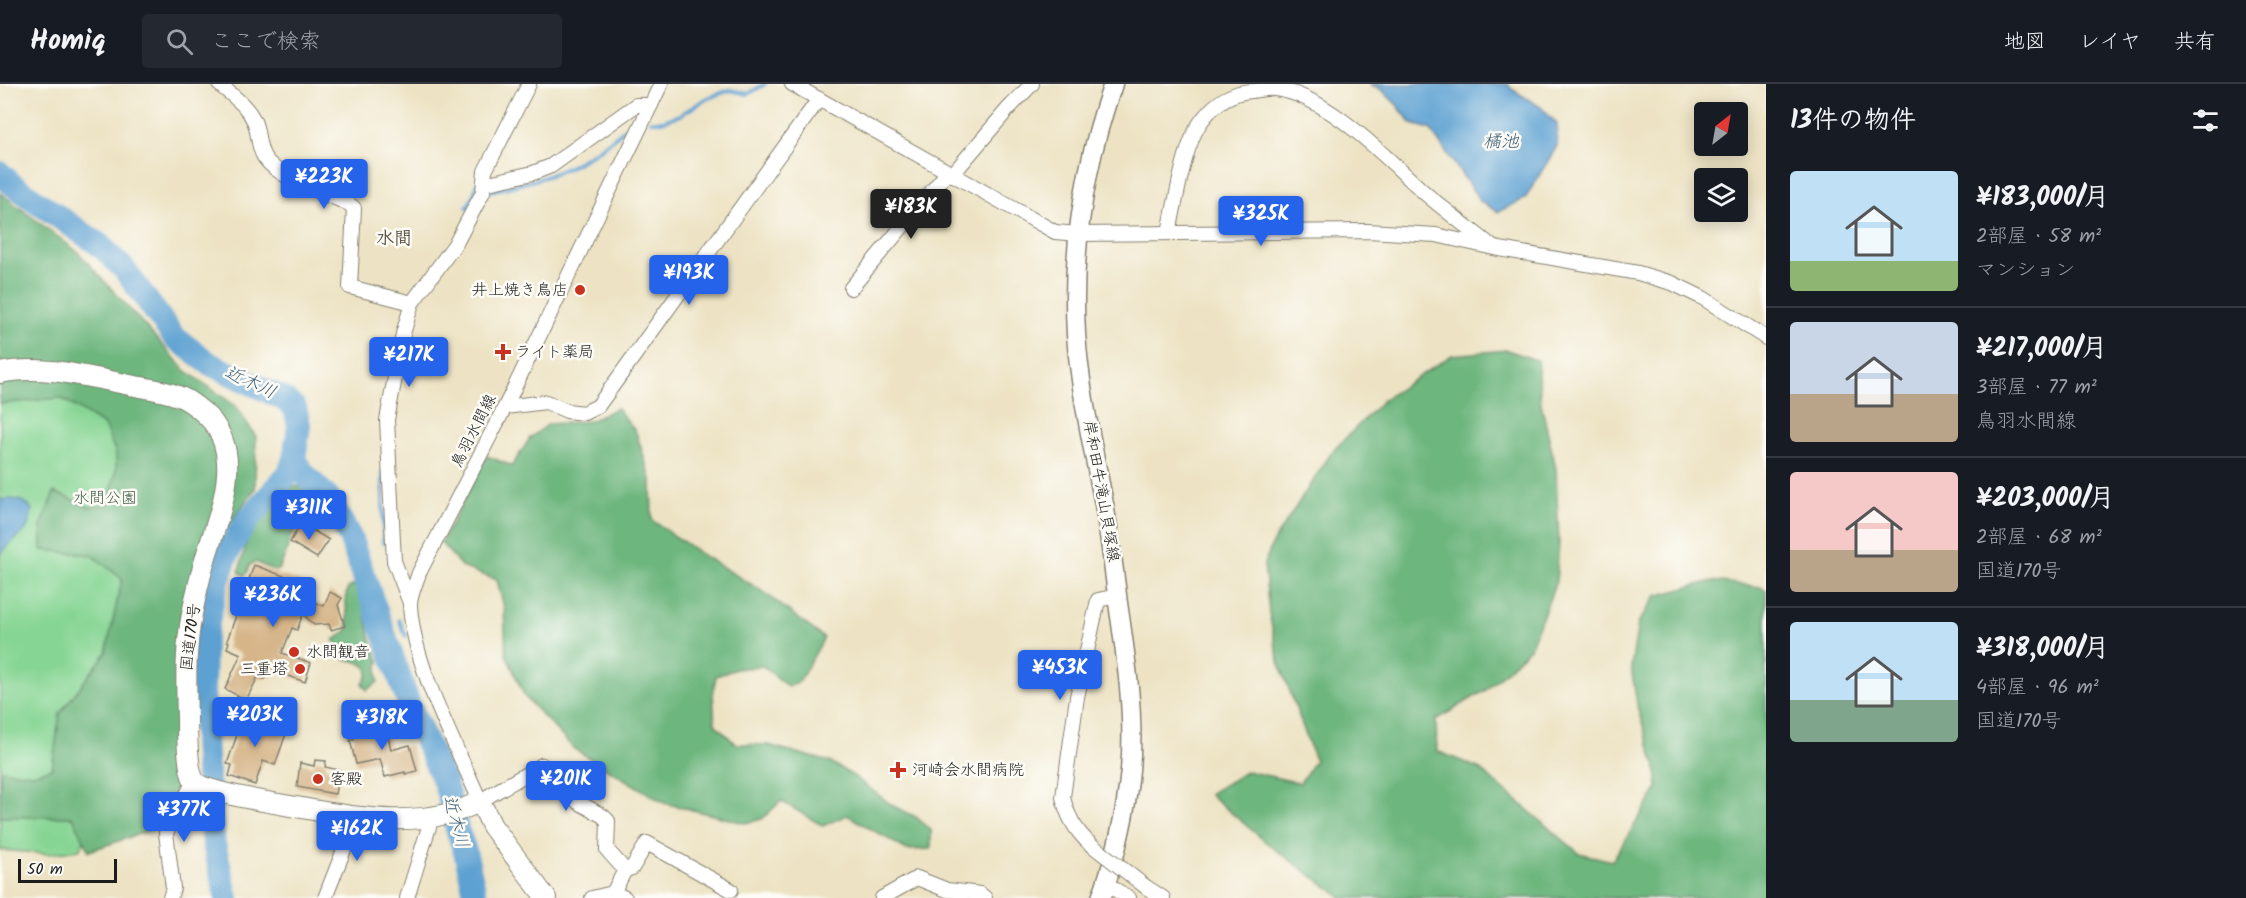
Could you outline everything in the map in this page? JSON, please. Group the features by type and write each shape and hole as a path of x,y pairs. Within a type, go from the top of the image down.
{"highway":[{"name":"国道170号","path":"0,373 34,370 120,383 179,396 195,405 221,432 228,463 227,482 192,615 187,651 187,729 196,784"},
{"path":"196,784 230,794 351,816 380,818 436,816 475,804 546,898"}],"main road":[{"name":"岸和田牛滝山貝塚線","path":"1104,891 1122,824 1130,768 1128,680 1113,558 1095,466 1076,331 1078,234 1089,169 1100,122 1113,84"}],"street":[{"path":"219,84 243,104 254,121 259,145 265,158 277,170 354,208 350,287 412,303"},
{"path":"410,603 394,561 387,420 403,334 412,303 456,243 483,192 485,171 529,84"},
{"name":"鳥羽水間線","path":"475,804 418,647 410,603 419,573 505,407 661,84"},
{"path":"792,84 1055,231 1078,234 1368,231 1436,235 1494,248 1638,273 1672,283 1703,298 1766,338"},
{"path":"851,288 1032,84"},
{"path":"1169,232 1190,144 1201,120 1217,104 1240,92 1274,89 1315,103 1359,134 1428,195 1494,248"},
{"path":"505,407 546,402 567,411 584,413 598,406 819,99"},
{"path":"484,184 533,173 552,166 636,105 651,105"},
{"path":"1117,596 1098,600 1077,697 1063,797 1066,812 1078,832 1163,898"},
{"path":"475,804 542,765 578,802 608,821 607,850 625,870"},
{"path":"170,898 173,888 166,832 196,784"},
{"path":"325,898 345,848 351,816"},
{"path":"407,898 436,816"},
{"path":"625,870 632,868 647,843 731,891"},
{"path":"592,898 619,896 625,870"},
{"path":"882,898 917,878 947,890 980,894 985,898"},
{"path":"1104,891 1129,898"}],"green space":[{"path":"0,193 78,252 185,370 236,406 256,437 255,489 223,532 201,631 178,652 186,788 163,826 89,851 73,817 0,817 0,770 33,774 52,768 60,713 106,653 122,579 92,555 42,550 41,526 54,492 90,507 108,505 116,470 116,453 104,425 61,398 0,404"},
{"path":"1507,350 1537,360 1541,403 1556,469 1559,543 1556,582 1530,648 1486,690 1436,720 1437,751 1478,768 1579,853 1612,861 1658,788 1655,764 1638,710 1631,667 1638,623 1656,596 1712,581 1761,587 1766,590 1766,898 1343,898 1273,848 1209,794 1247,771 1300,783 1315,760 1279,662 1269,613 1264,564 1274,540 1332,452 1384,399 1452,355"},
{"name":"水間公園","path":"0,383 158,400 93,824 79,850 49,854 0,850"},
{"path":"617,408 636,432 651,479 652,520 704,556 761,590 824,638 799,682 788,687 763,666 736,669 716,676 713,693 715,724 736,744 768,745 830,762 855,777 893,806 916,817 931,830 931,849 907,850 847,815 823,826 781,801 762,819 745,823 664,803 574,749 525,697 506,654 504,608 497,580 462,567 441,543 487,456 512,466 530,438 549,424 590,421"},
{"path":"294,486 305,488 320,519 308,525 300,522 288,541 289,546 279,569 275,571 255,562 250,565 248,572 244,575 240,573 251,527"},
{"path":"354,585 361,593 371,640 379,661 378,682 367,690 362,683 368,673 367,669 360,663 345,660 334,640 347,631 346,593 348,588"}],"water":[{"name":"橘池","path":"1369,84 1509,84 1510,88 1541,107 1557,124 1557,146 1525,199 1498,212 1481,202 1430,129 1412,124 1382,90"},
{"path":"10,499 23,502 32,510 27,528 9,544 0,556 0,500"}],"building":[{"path":"301,523 329,540 317,558 290,542"},
{"path":"254,565 308,585 303,598 324,606 330,592 342,598 338,605 345,626 331,630 329,624 314,625 303,614 297,630 292,628 282,653 311,663 305,682 274,671 272,677 267,675 265,679 258,677 246,700 225,689 241,654 227,648 229,642 227,641"},
{"path":"245,712 264,718 262,723 287,731 275,765 263,761 255,785 229,776 232,765 227,764"},
{"path":"386,725 391,750 410,745 417,771 385,777 380,759 356,764 350,740 354,740 353,731"},
{"name":"客殿","path":"315,760 326,761 325,767 339,770 335,794 297,787 300,763 314,766"}],"waterway":[{"path":"650,121 663,121 680,115 708,98 730,90 748,94 765,84"},
{"path":"490,191 531,181 570,167 600,148 635,121"},
{"path":"0,173 14,186 101,246 124,269 174,337 210,364 282,398 295,408 299,425 294,460 289,473 246,522 225,559 214,593 204,641 203,690 206,757 214,844 227,898"},
{"path":"473,196 478,182"},
{"path":"469,208 467,207 475,194"},
{"name":"近木川","path":"294,460 305,475 329,499 350,537 410,707 445,783 476,898"},
{"path":"383,471 383,543"},
{"path":"399,620 406,636"}],"place":[{"name":"井上焼き鳥店","path":"580,290"},
{"name":"ライト薬局","path":"503,352"},
{"name":"水間観音","path":"294,652"},
{"name":"三重塔","path":"300,669"},
{"name":"河崎会水間病院","path":"898,770"},
{"name":"客殿","path":"318,779"}],"district":[{"name":"水間","path":"394,239"}]}
